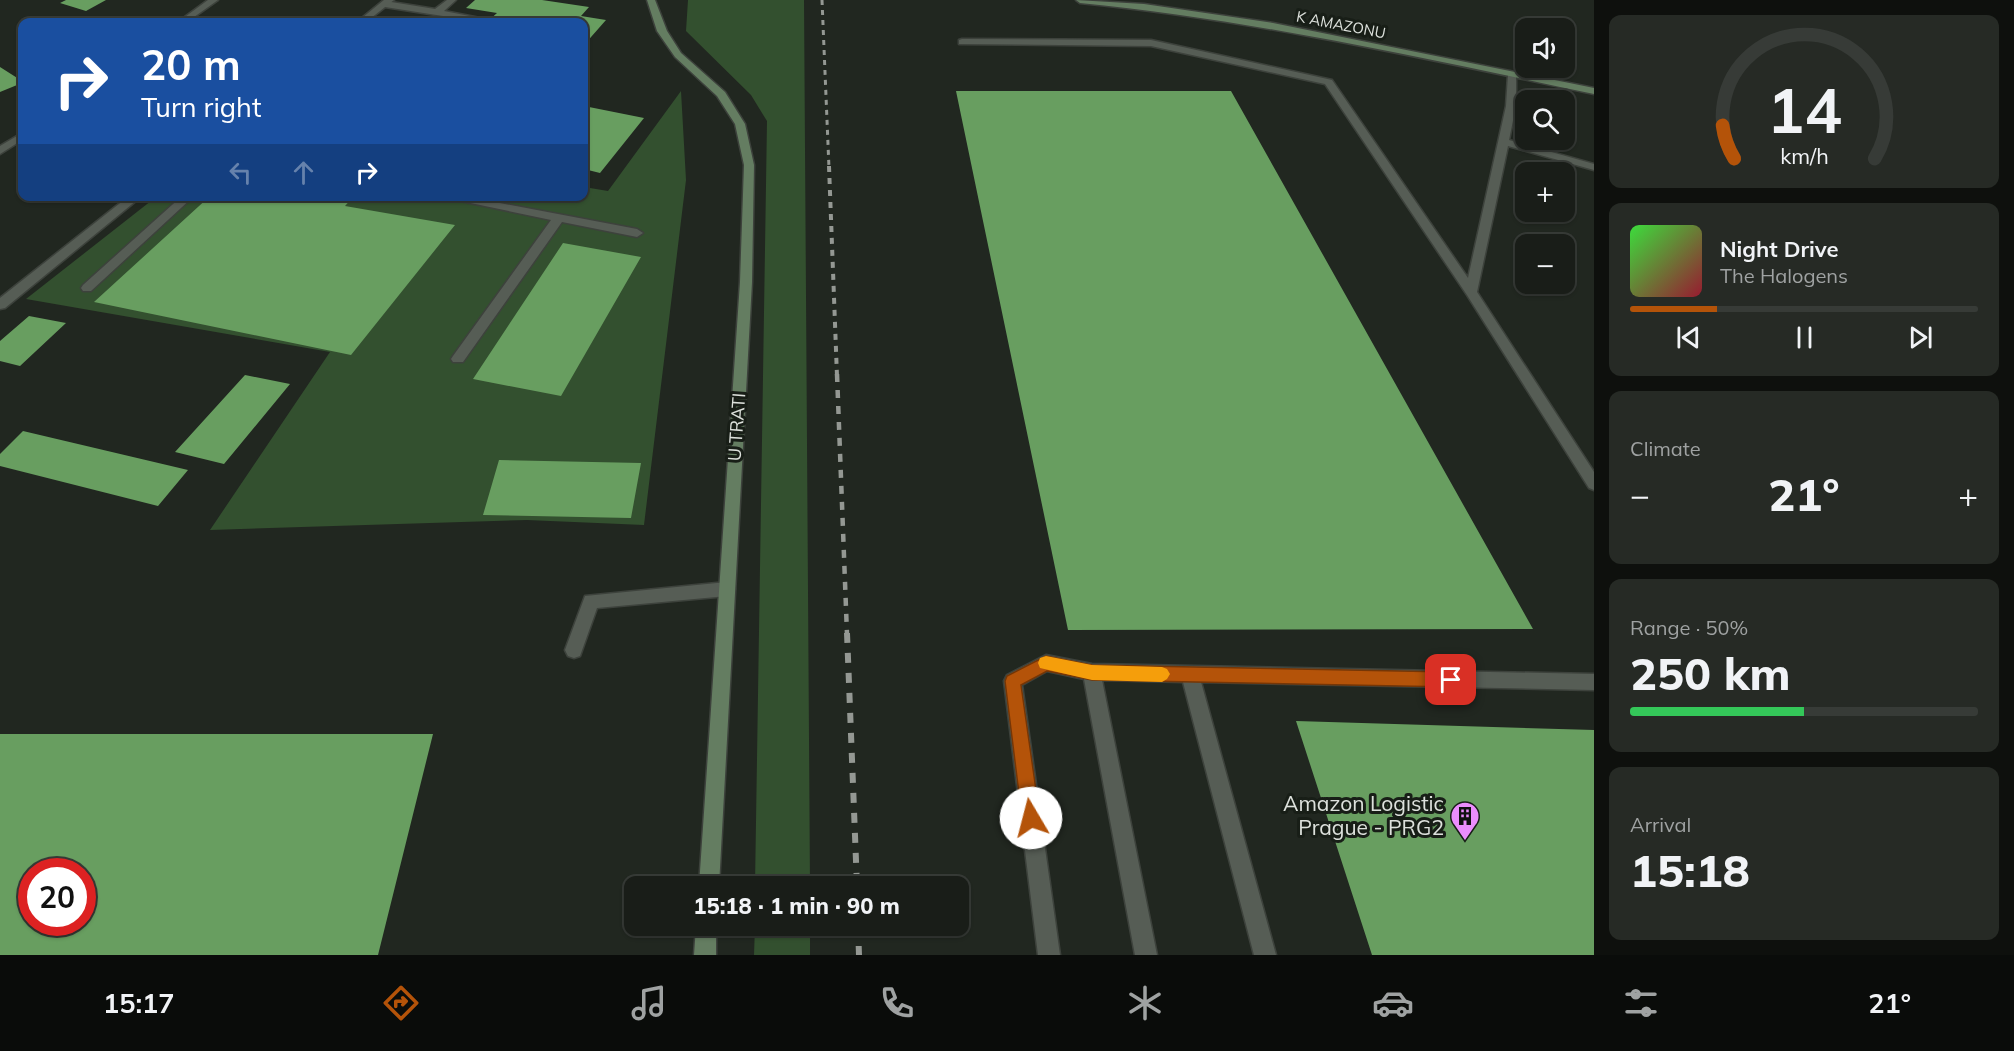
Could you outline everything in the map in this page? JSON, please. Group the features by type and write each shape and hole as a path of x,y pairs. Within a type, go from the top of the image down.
{"street":[{"path":"188,18 214,0"},
{"path":"437,12 452,0"},
{"name":"U TRATI","path":"651,0 654,14 662,31 678,55 721,94 740,124 749,165 746,282 710,876"},
{"name":"K AMAZONU","path":"1080,0 1224,18 1594,91"},
{"path":"366,18 387,2 475,18"},
{"path":"962,42 1151,43 1328,82 1471,292 1594,484"},
{"path":"1471,292 1511,106 1513,75"},
{"path":"0,152 18,139"},
{"path":"1504,142 1594,167"},
{"path":"0,305 131,201"},
{"path":"87,288 183,201"},
{"path":"467,201 637,234"},
{"path":"458,359 558,219"},
{"path":"574,651 591,601 727,589"},
{"path":"1049,955 1013,681 1046,663 1092,672 1594,682"},
{"path":"1092,672 1146,955"},
{"path":"1190,675 1265,955"},
{"path":"705,955 706,936"}],"green space":[{"path":"688,0 804,0 810,876 755,876 767,121 751,95 686,31"},
{"path":"681,91 686,180 644,525 527,520 210,530 330,352 26,299 151,201 588,201 588,188 608,191"},
{"path":"755,936 810,936 810,955 754,955"}],"building":[{"path":"66,0 106,0 86,11 60,3"},
{"path":"475,0 542,0 589,7 581,16 606,20 588,40 588,18 491,18 497,13 466,8"},
{"path":"0,67 18,78 18,85 0,92"},
{"path":"956,91 1231,91 1533,629 1068,630"},
{"path":"588,107 644,118 600,173 588,170"},
{"path":"205,201 350,201 345,206 455,225 351,355 94,302"},
{"path":"563,243 641,257 561,396 473,379"},
{"path":"29,316 66,323 20,366 0,361 0,341"},
{"path":"245,375 290,384 224,464 175,452"},
{"path":"23,431 188,470 158,506 0,466 0,454"},
{"path":"499,460 641,463 631,518 483,515"},
{"name":"Amazon Logistic Prague - PRG2","path":"1296,721 1594,730 1594,955 1372,955"},
{"path":"0,734 433,734 378,955 0,955"}],"railway":[{"path":"822,0 829,168"},
{"path":"829,166 837,376"},
{"path":"837,374 847,634"},
{"path":"847,633 857,876"},
{"path":"858,936 859,955"}],"slow traffic":[{"path":"1046,663 1092,672 1162,674"}],"place":[{"name":"Amazon Logistic Prague - PRG2","path":"1465,842"}],"route":[{"path":"1031,818 1013,681 1046,663 1092,672 1451,680"}]}
